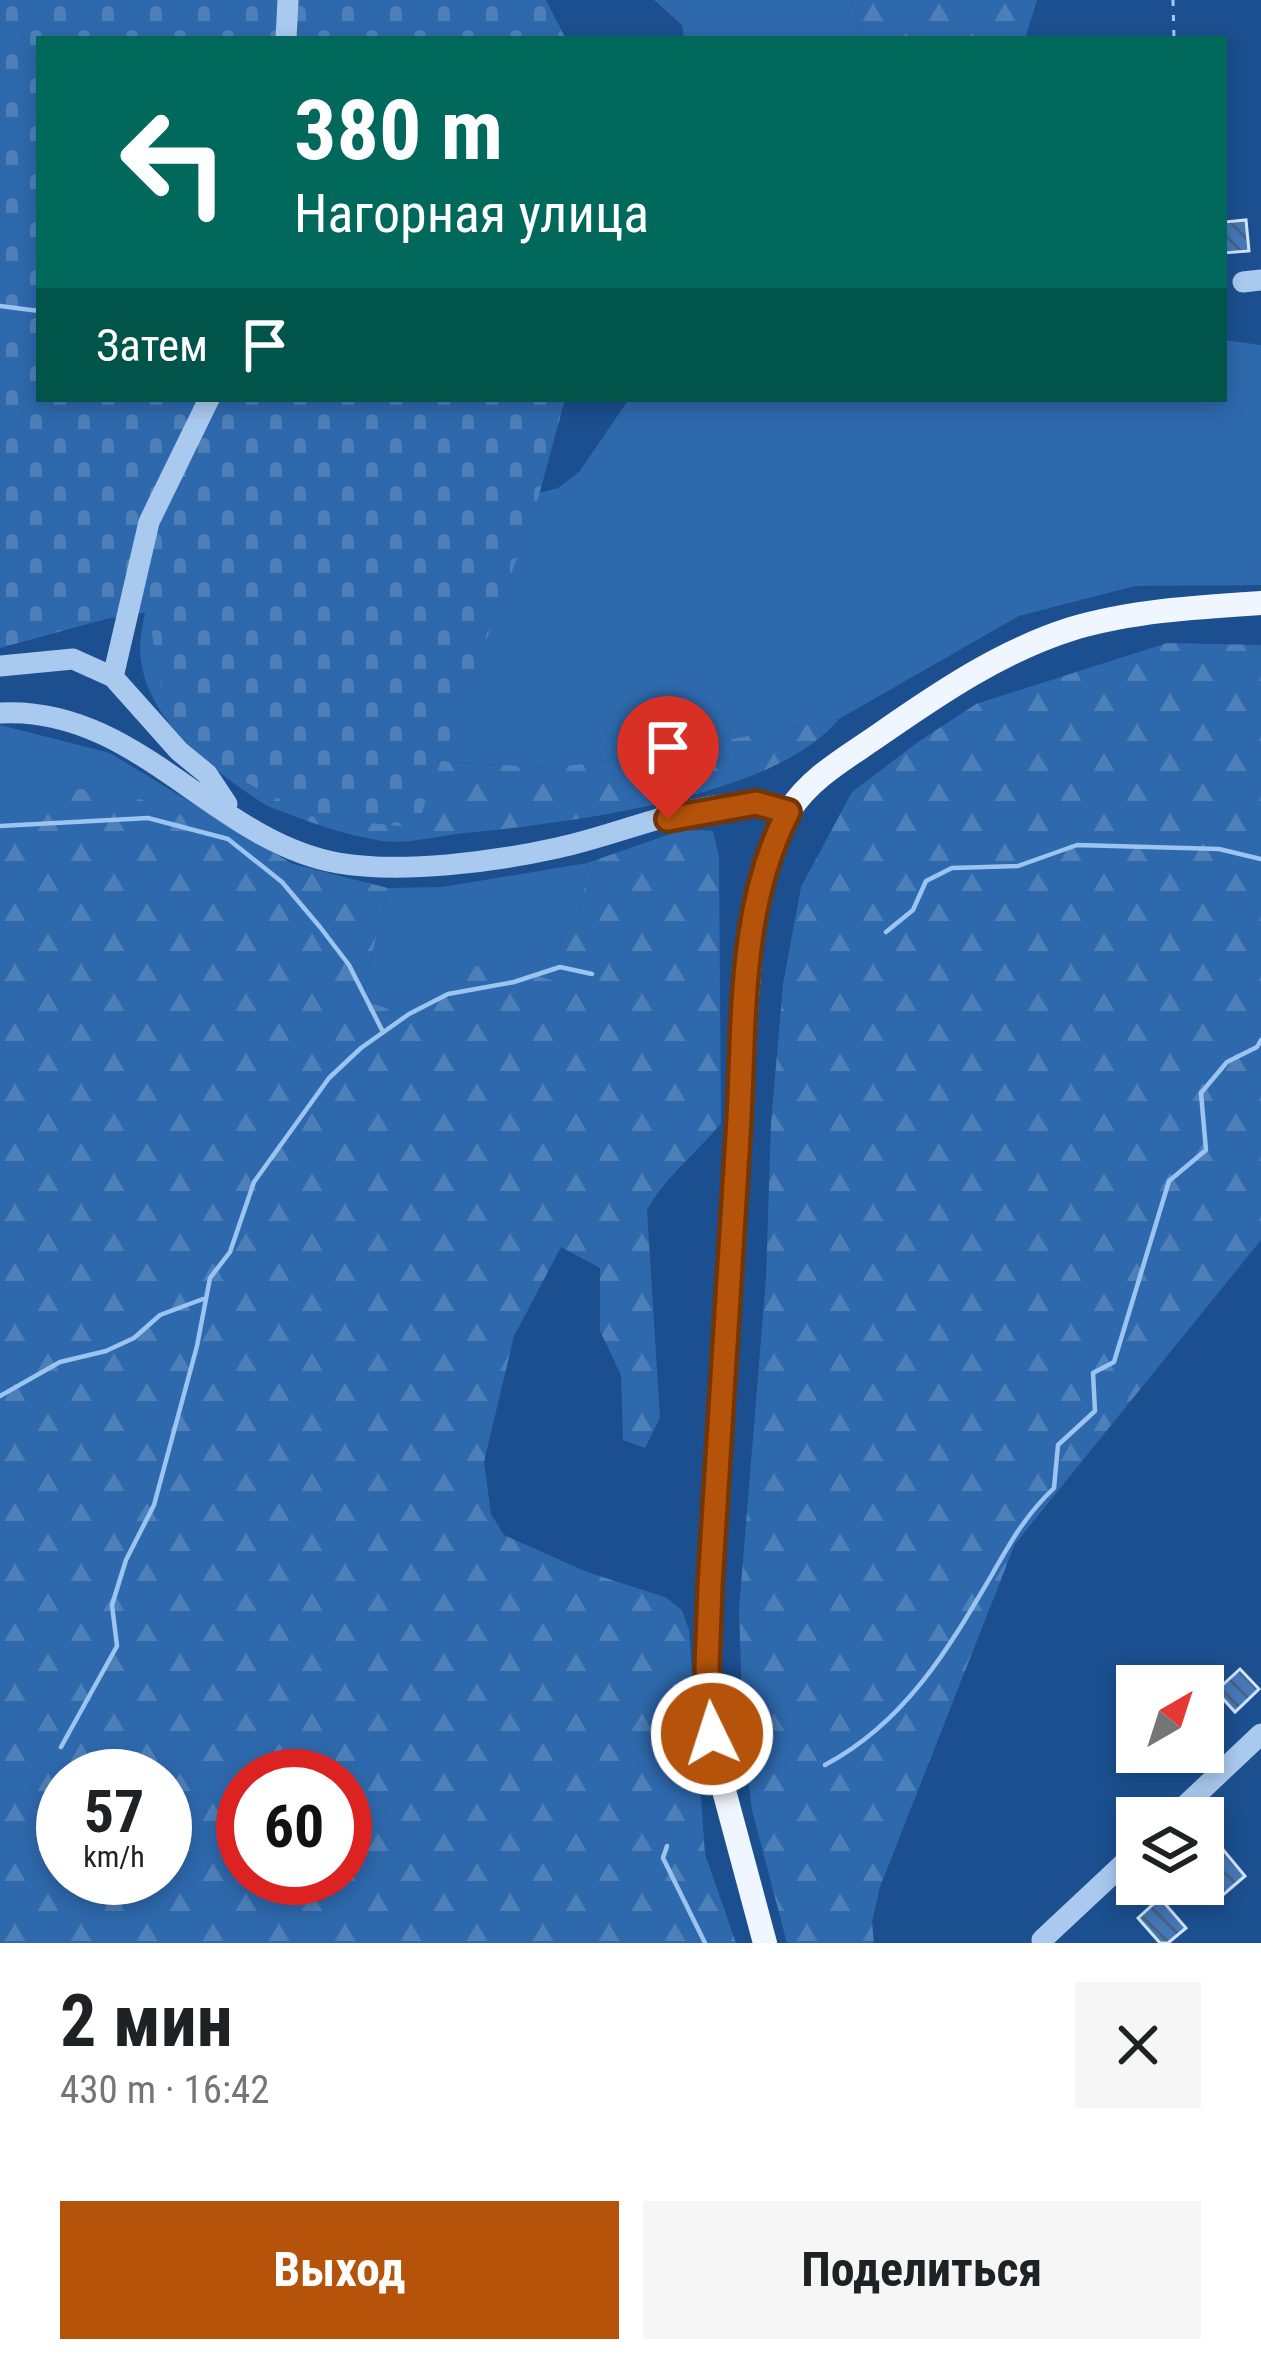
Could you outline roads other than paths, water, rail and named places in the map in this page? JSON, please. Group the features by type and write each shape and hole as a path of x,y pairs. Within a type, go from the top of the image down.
{"main road":[{"path":"765,1943 712,1734 708,1627 756,896 772,842 788,812 819,776 977,671 1070,629 1122,618 1261,603"}],"street":[{"path":"286,36 288,0"},
{"path":"112,677 148,522 207,402"},
{"path":"0,666 73,659 112,677 179,751 207,774 233,815"},
{"path":"0,713 18,712 93,728 282,844 337,863 403,867 555,849 707,809 756,803 788,812"},
{"path":"1194,1797 1261,1734"},
{"path":"1042,1940 1116,1871"}],"waterway":[{"path":"0,306 36,311"},
{"path":"0,826 148,818 228,839 282,882 320,927 349,965 382,1030"},
{"path":"886,932 913,910 926,881 952,868 1018,866 1077,845 1219,849 1261,859"},
{"path":"61,1747 117,1646 112,1605 126,1560 154,1505 197,1346 210,1278 230,1252 254,1182 329,1078 409,1014 448,994 514,982 560,967 592,974"},
{"path":"825,1765 879,1727 923,1681 1021,1527 1054,1488 1058,1445 1095,1411 1093,1373 1114,1362 1169,1181 1206,1150 1201,1093 1227,1062 1257,1047 1261,1040"},
{"path":"0,1396 60,1362 106,1351 134,1338 160,1315 203,1299"},
{"path":"667,1846 663,1858 705,1943"}]}
